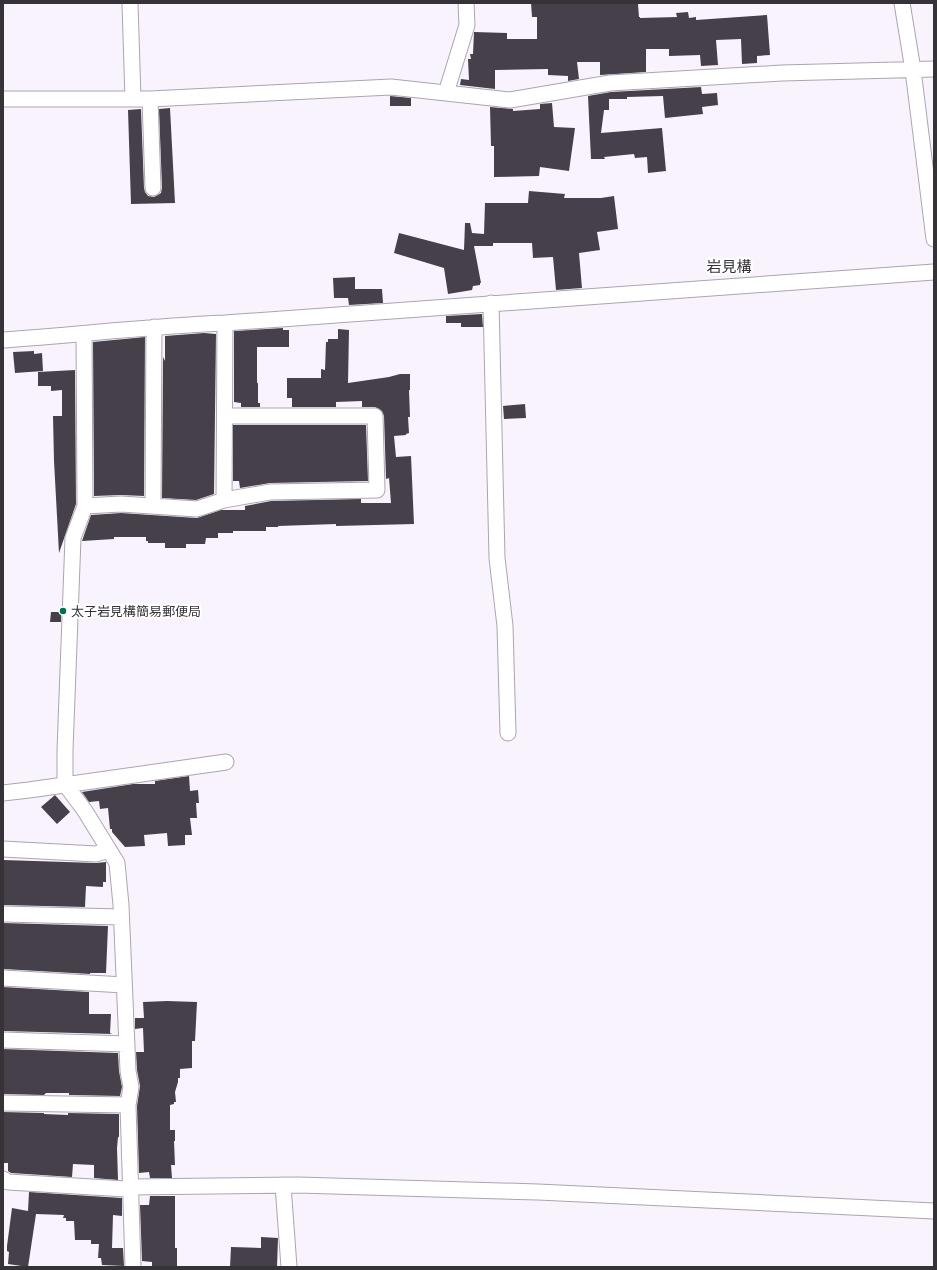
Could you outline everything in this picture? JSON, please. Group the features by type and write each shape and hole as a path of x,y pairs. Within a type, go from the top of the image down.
{"street":[{"path":"130,3 133,99"},
{"path":"446,93 467,25 466,3"},
{"path":"902,3 913,70 934,239"},
{"path":"3,99 150,99 391,87 510,100 610,83 782,73 934,69"},
{"path":"150,99 153,188"},
{"path":"3,340 154,327 934,272"},
{"path":"491,303 497,558 505,626 508,733"},
{"path":"224,500 225,323"},
{"path":"153,506 154,327"},
{"path":"84,334 85,506 72,538 65,784 85,811 117,863 128,1071 131,1087 128,1105 133,1267"},
{"path":"85,506 121,504 197,509 224,500 270,492 377,490 375,416 225,416"},
{"path":"3,793 226,762"},
{"path":"3,849 96,854 109,850"},
{"path":"3,914 121,917"},
{"path":"3,978 124,985"},
{"path":"3,1040 127,1044"},
{"path":"3,1103 128,1105"},
{"path":"3,1179 8,1182 126,1189 131,1187 306,1185 538,1192 934,1211"},
{"path":"283,1185 289,1267"}],"building":[{"path":"531,3 638,4 640,18 677,17 676,13 688,12 689,18 696,17 696,20 767,15 770,55 757,56 757,63 742,64 741,39 716,40 718,65 701,66 700,55 669,56 669,49 646,49 646,72 600,75 600,62 577,62 579,79 568,81 568,76 548,75 548,69 495,70 495,89 460,85 461,79 469,80 468,59 471,59 470,54 473,54 474,32 507,33 507,39 537,39 537,17 532,17"},
{"path":"701,87 702,94 717,93 718,105 702,107 703,114 665,118 663,96 609,99 609,110 604,110 601,133 662,128 666,171 648,173 647,157 635,158 634,154 604,157 605,159 591,159 588,96 611,92"},
{"path":"390,96 411,98 411,106 390,106"},
{"path":"552,103 554,127 575,128 569,171 540,167 539,176 494,177 494,146 491,146 490,107 513,109 513,111 540,109 540,104"},
{"path":"170,108 175,203 131,204 128,110 141,109 144,188 148,196 154,197 161,193 162,188 159,109"},
{"path":"529,191 565,194 564,198 601,198 614,196 618,229 597,232 600,250 579,253 582,288 556,290 553,257 533,258 532,243 493,243 493,246 474,246 481,283 480,285 473,286 472,290 448,294 444,268 394,253 399,233 464,250 465,223 470,223 472,233 484,234 485,203 528,203"},
{"path":"355,277 355,289 382,289 383,303 349,305 348,298 334,298 333,278"},
{"path":"482,314 483,327 461,327 461,323 446,323 446,316"},
{"path":"283,328 283,330 289,330 289,347 257,347 258,403 260,403 260,407 241,407 241,403 234,402 234,331"},
{"path":"338,329 349,330 348,383 400,374 410,374 410,417 408,417 409,433 406,435 394,436 396,457 411,456 414,524 336,526 336,524 266,527 266,531 233,531 233,533 218,533 218,538 206,538 205,544 186,544 186,548 165,548 165,543 148,543 148,541 146,541 146,537 114,537 114,539 82,541 91,515 121,513 197,518 221,510 245,510 245,506 271,501 361,499 361,503 391,503 389,478 386,479 384,416 382,411 375,407 362,407 362,401 336,402 336,407 292,407 292,398 287,398 287,378 321,378 321,369 325,370 326,342 328,342 328,339 338,339"},
{"path":"204,333 216,334 214,494 196,500 162,498 163,357 165,361 165,336"},
{"path":"145,337 144,496 94,496 93,342"},
{"path":"34,351 34,354 42,353 43,371 15,373 13,352"},
{"path":"75,370 76,504 59,553 53,416 62,416 62,390 51,391 51,386 38,386 38,372"},
{"path":"525,404 526,418 504,419 503,406"},
{"path":"233,425 366,425 368,481 270,483 240,488 239,481 233,481"},
{"path":"51,612 61,612 61,622 50,622"},
{"path":"189,776 190,791 198,790 199,803 196,803 197,818 190,818 192,835 185,835 185,845 168,846 167,833 144,835 145,846 125,847 112,832 112,829 110,829 108,808 100,809 99,801 89,802 82,792 133,784 155,784 155,781"},
{"path":"55,795 70,812 57,824 41,807"},
{"path":"3,860 106,862 106,882 103,882 103,887 86,886 85,907 3,905"},
{"path":"3,923 108,926 106,973 90,974 3,969"},
{"path":"3,987 89,992 89,1014 111,1014 110,1033 112,1034 3,1031"},
{"path":"143,1002 197,1002 195,1041 192,1041 192,1068 180,1069 180,1078 178,1078 175,1092 176,1102 170,1105 170,1130 175,1130 175,1165 171,1165 172,1178 150,1178 149,1172 139,1173 137,1106 140,1086 136,1052 144,1052 143,1028 135,1029 135,1018 144,1018"},
{"path":"3,1049 118,1053 122,1087 120,1096 69,1095 69,1093 46,1093 44,1095 3,1094"},
{"path":"3,1112 68,1115 68,1113 119,1114 119,1137 117,1148 118,1180 94,1178 94,1165 73,1164 72,1177 11,1173 8,1171 8,1163 3,1163"},
{"path":"29,1192 122,1198 122,1216 113,1215 112,1248 123,1248 124,1266 102,1265 101,1258 98,1258 99,1244 91,1244 91,1240 75,1240 74,1221 66,1221 66,1218 63,1218 64,1215 36,1214 28,1267 8,1264 9,1252 7,1251 7,1246 12,1208 28,1211"},
{"path":"150,1196 175,1196 175,1248 177,1248 177,1267 152,1267 152,1262 142,1261 140,1205 149,1205"},
{"path":"261,1237 278,1238 277,1267 230,1267 231,1247 261,1248"}],"place":[{"name":"太子岩見構簡易郵便局","path":"63,611"}],"district":[{"name":"岩見構","path":"729,266"}]}
